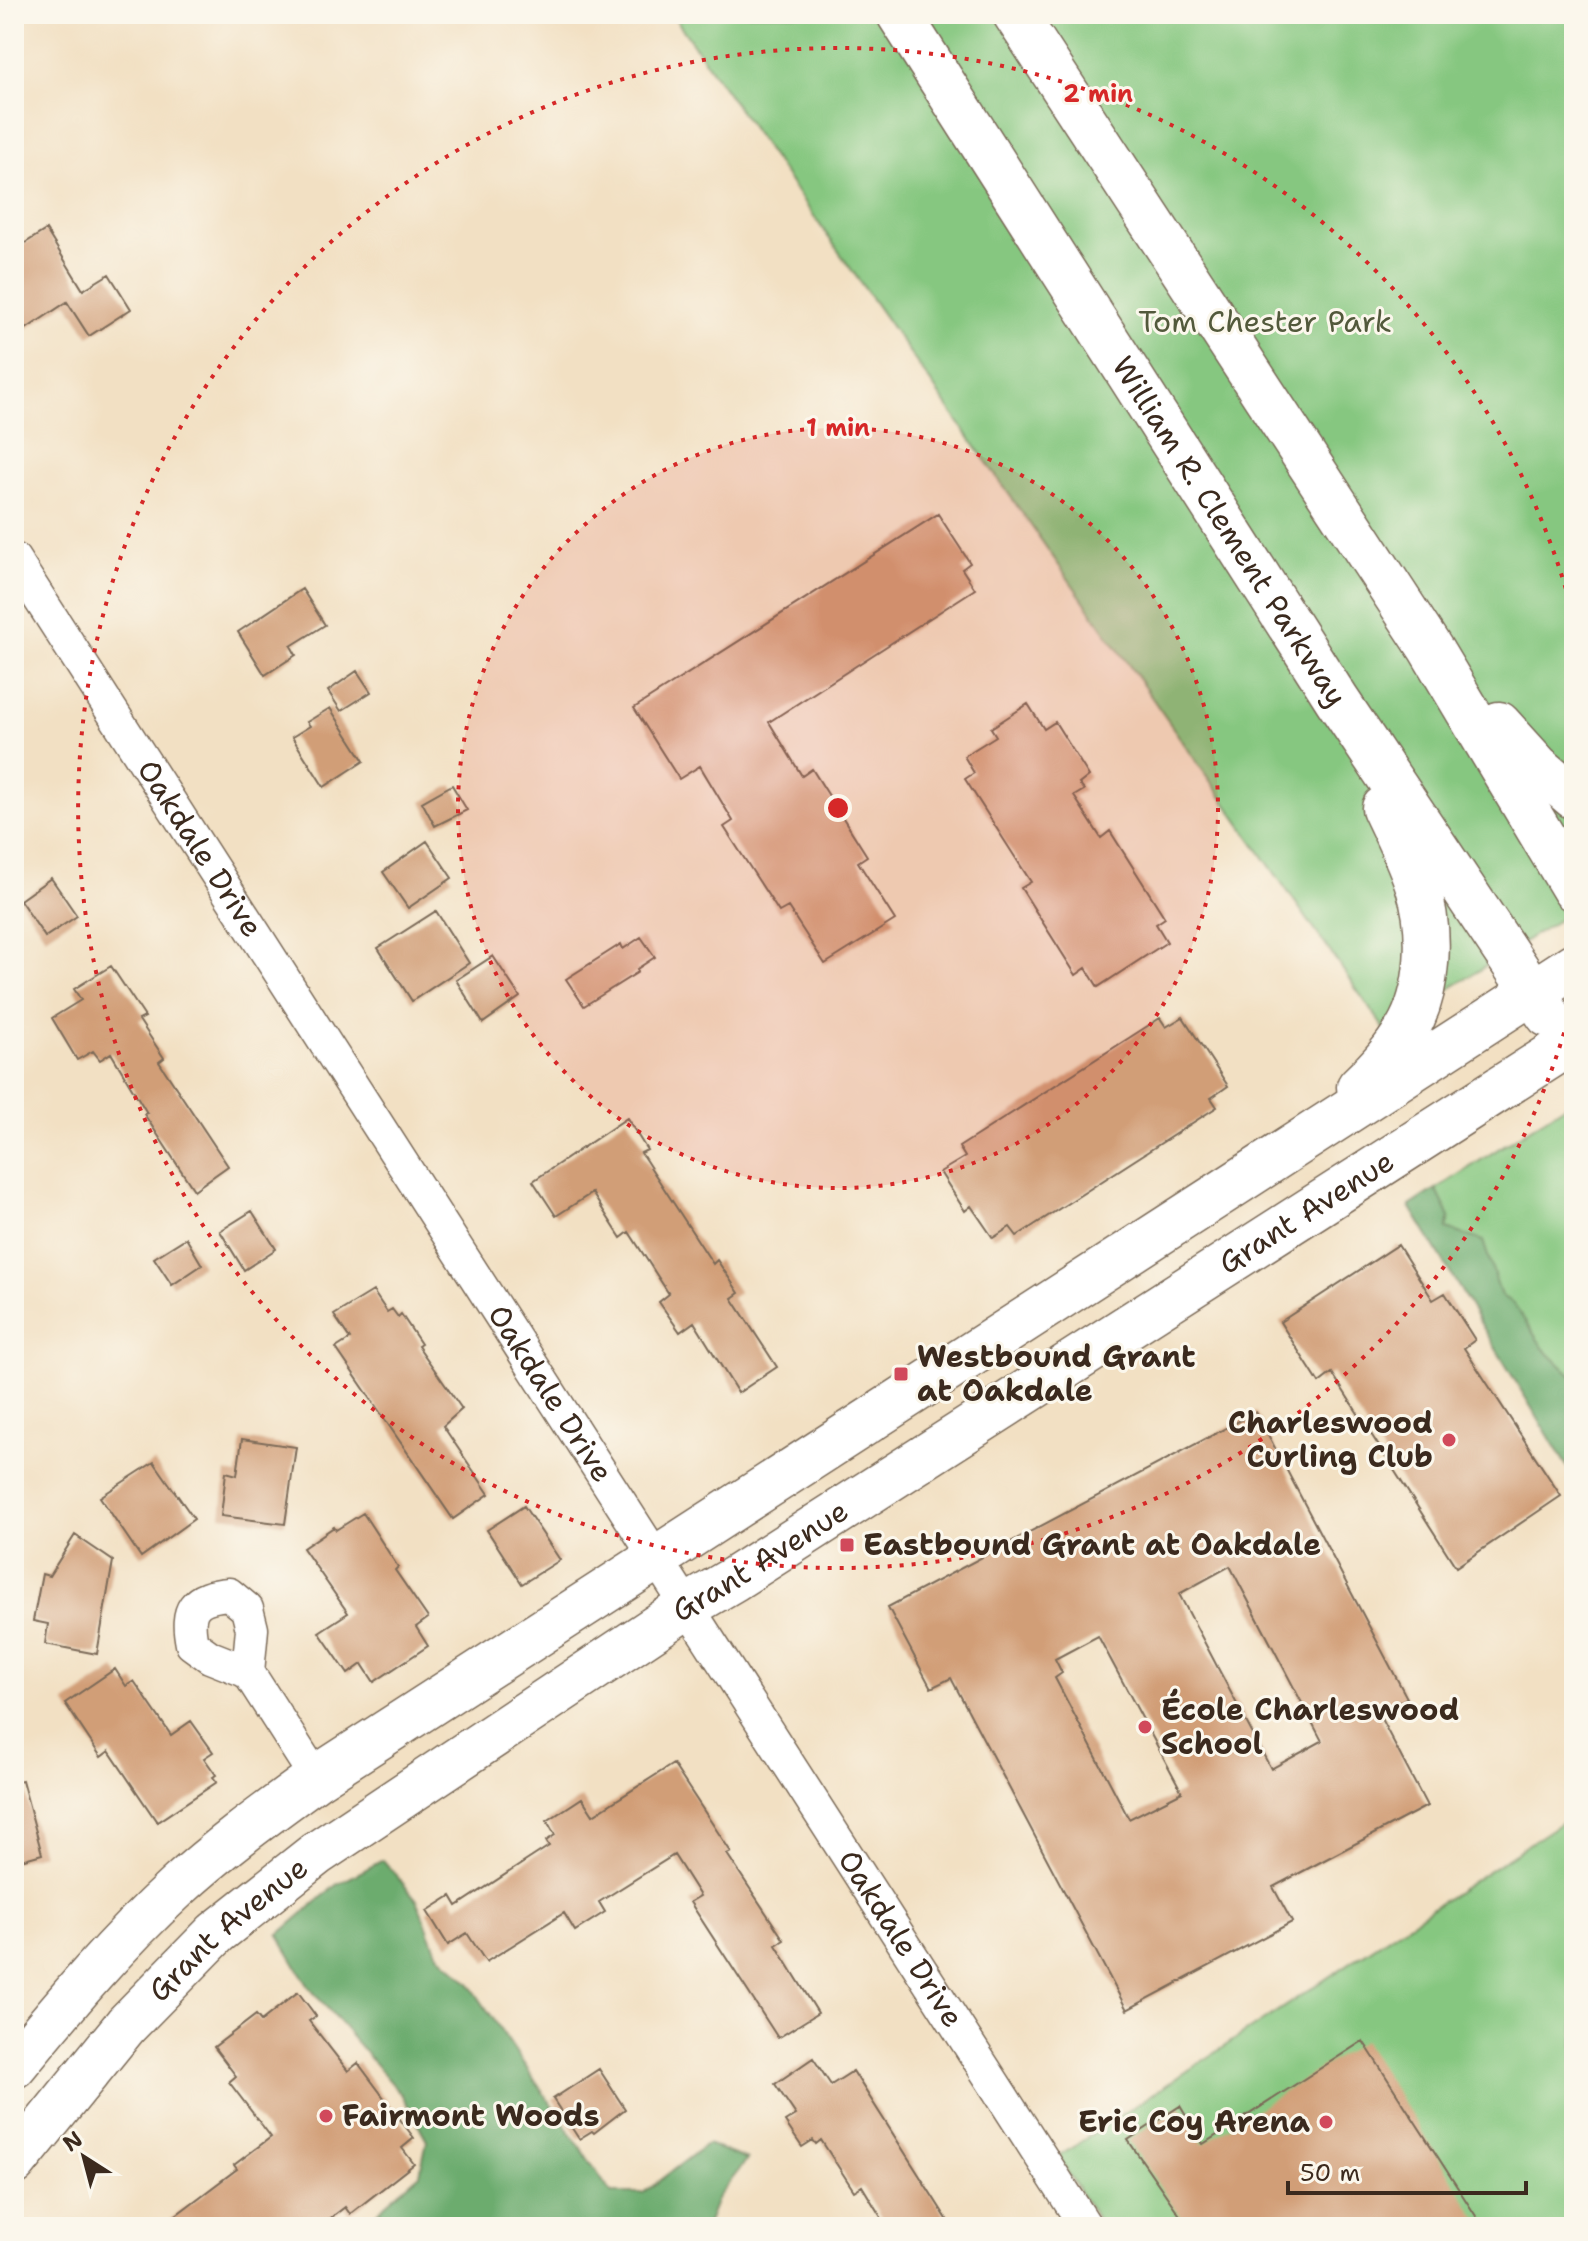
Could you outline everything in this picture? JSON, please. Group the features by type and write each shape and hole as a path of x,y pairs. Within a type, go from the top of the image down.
{"main road":[{"name":"William R. Clement Parkway","path":"899,14 1337,700 1501,948 1571,1043"},
{"path":"1015,14 1430,648 1574,889"},
{"path":"1430,648 1537,766 1574,797"},
{"path":"1315,1132 1385,1062 1408,1029 1418,1003 1426,954 1419,888 1337,700"},
{"name":"Grant Avenue","path":"14,2066 85,1980 151,1911 224,1847 316,1778 1574,965"},
{"name":"Grant Avenue","path":"14,2163 126,2025 216,1933 316,1854 688,1606 1571,1043"}],"street":[{"name":"Oakdale Drive","path":"14,559 1086,2227"},
{"path":"248,1672 316,1778"}],"green space":[{"name":"Tom Chester Park","path":"672,14 1574,14 1574,910 1385,1030"},
{"path":"1574,1100 1574,1478 1410,1206"},
{"path":"1436,1189 1450,1217 1447,1229 1483,1241 1501,1296 1513,1303 1544,1349 1574,1378 1574,1478 1410,1206"},
{"path":"1574,1814 1574,2227 1102,2227 1058,2157"},
{"path":"383,1860 417,1900 437,1952 469,1983 611,2193 643,2193 707,2144 747,2160 718,2197 706,2227 365,2227 384,2205 420,2174 427,2140 402,2095 309,1987 278,1935 336,1885"}],"building":[{"path":"46,230 83,290 109,274 131,309 89,336 67,302 14,337 14,250"},
{"path":"938,514 970,563 962,569 975,589 769,722 802,776 812,769 867,856 858,862 895,920 825,964 788,907 779,912 724,827 733,821 700,766 679,779 634,708"},
{"path":"302,589 325,625 291,646 296,655 265,675 238,632"},
{"path":"357,671 371,692 341,711 328,691"},
{"path":"1028,704 1044,729 1055,722 1089,776 1079,784 1084,790 1074,796 1101,838 1110,831 1165,918 1156,924 1167,942 1098,987 1086,968 1076,975 1021,888 1031,882 965,779 974,773 964,756 996,736 991,728"},
{"path":"330,708 364,761 324,787 292,737 310,726 307,722"},
{"path":"452,785 467,810 435,826 422,802"},
{"path":"427,841 452,878 408,908 383,872"},
{"path":"51,878 77,916 45,937 20,900"},
{"path":"436,911 469,963 412,1001 378,948"},
{"path":"641,937 655,957 637,969 638,972 584,1006 566,979 621,944 623,949"},
{"path":"493,956 520,997 483,1023 456,980"},
{"path":"111,966 145,1017 139,1020 164,1058 159,1062 228,1166 194,1190 144,1114 147,1113 111,1053 100,1060 93,1051 77,1060 52,1018 81,1000 74,989"},
{"path":"1183,1017 1228,1086 1211,1098 1217,1107 1017,1236 1010,1227 993,1238 971,1206 965,1211 940,1172 965,1157 959,1147 1160,1018 1166,1027"},
{"path":"627,1118 647,1150 641,1153 713,1264 717,1260 739,1293 732,1298 777,1367 738,1393 694,1322 680,1332 659,1302 669,1294 629,1232 621,1238 592,1193 556,1216 533,1181"},
{"path":"252,1211 276,1249 244,1270 220,1231"},
{"path":"186,1238 202,1265 172,1285 154,1258"},
{"name":"Charleswood Curling Club","path":"1398,1245 1433,1300 1445,1293 1475,1340 1464,1348 1561,1496 1456,1567 1332,1373 1319,1383 1280,1322"},
{"path":"373,1291 387,1312 392,1309 398,1317 401,1314 421,1344 418,1346 462,1409 443,1426 489,1494 453,1519 336,1348 350,1339 334,1315"},
{"path":"1256,1412 1407,1698 1378,1713 1427,1806 1273,1887 1292,1922 1127,2010 951,1678 931,1688 888,1607","holes":["1230,1566 1322,1741 1271,1769 1179,1594","1098,1636 1182,1792 1129,1819 1055,1678 1062,1673 1055,1659"]},
{"path":"242,1439 296,1447 285,1524 221,1516 226,1472 237,1475"},
{"path":"154,1462 194,1519 141,1557 100,1497"},
{"path":"524,1506 560,1560 522,1584 487,1530"},
{"path":"363,1513 398,1567 395,1570 428,1618 416,1627 428,1646 374,1682 362,1664 348,1674 319,1632 348,1613 303,1548 334,1527 336,1530"},
{"path":"75,1535 113,1561 97,1654 45,1644 48,1624 33,1621 42,1574 49,1576"},
{"path":"115,1669 126,1686 134,1681 171,1735 191,1721 213,1752 204,1758 216,1775 213,1777 217,1782 157,1822 109,1751 101,1757 65,1703"},
{"path":"673,1764 784,1940 776,1945 818,2013 778,2038 690,1902 700,1896 674,1855 599,1902 605,1912 575,1931 564,1913 486,1962 467,1933 448,1945 427,1911 451,1896 457,1906 549,1846 546,1841 555,1835 547,1821 582,1798 593,1815"},
{"path":"22,1780 42,1854 14,1862 14,1782"},
{"name":"Fairmont Woods","path":"298,1992 316,2016 309,2021 348,2071 358,2063 414,2138 402,2148 414,2164 350,2214 345,2207 319,2227 160,2227 237,2169 234,2165 271,2137 229,2082 236,2076 214,2047 256,2015 261,2021"},
{"name":"Eric Coy Arena","path":"1363,2041 1483,2227 1188,2227 1128,2140 1180,2106 1203,2144"},
{"path":"813,2058 831,2085 853,2071 952,2227 887,2227 862,2186 854,2191 821,2140 816,2144 813,2140 802,2147 785,2122 796,2115 775,2084"},
{"path":"599,2069 625,2109 594,2133 592,2131 579,2139 553,2099"}],"place":[{"name":"Westbound Grant at Oakdale","path":"901,1374"},
{"name":"Charleswood Curling Club","path":"1449,1440"},
{"name":"Eastbound Grant at Oakdale","path":"847,1545"},
{"name":"École Charleswood School","path":"1145,1727"},
{"name":"Fairmont Woods","path":"326,2116"},
{"name":"Eric Coy Arena","path":"1326,2122"}]}
